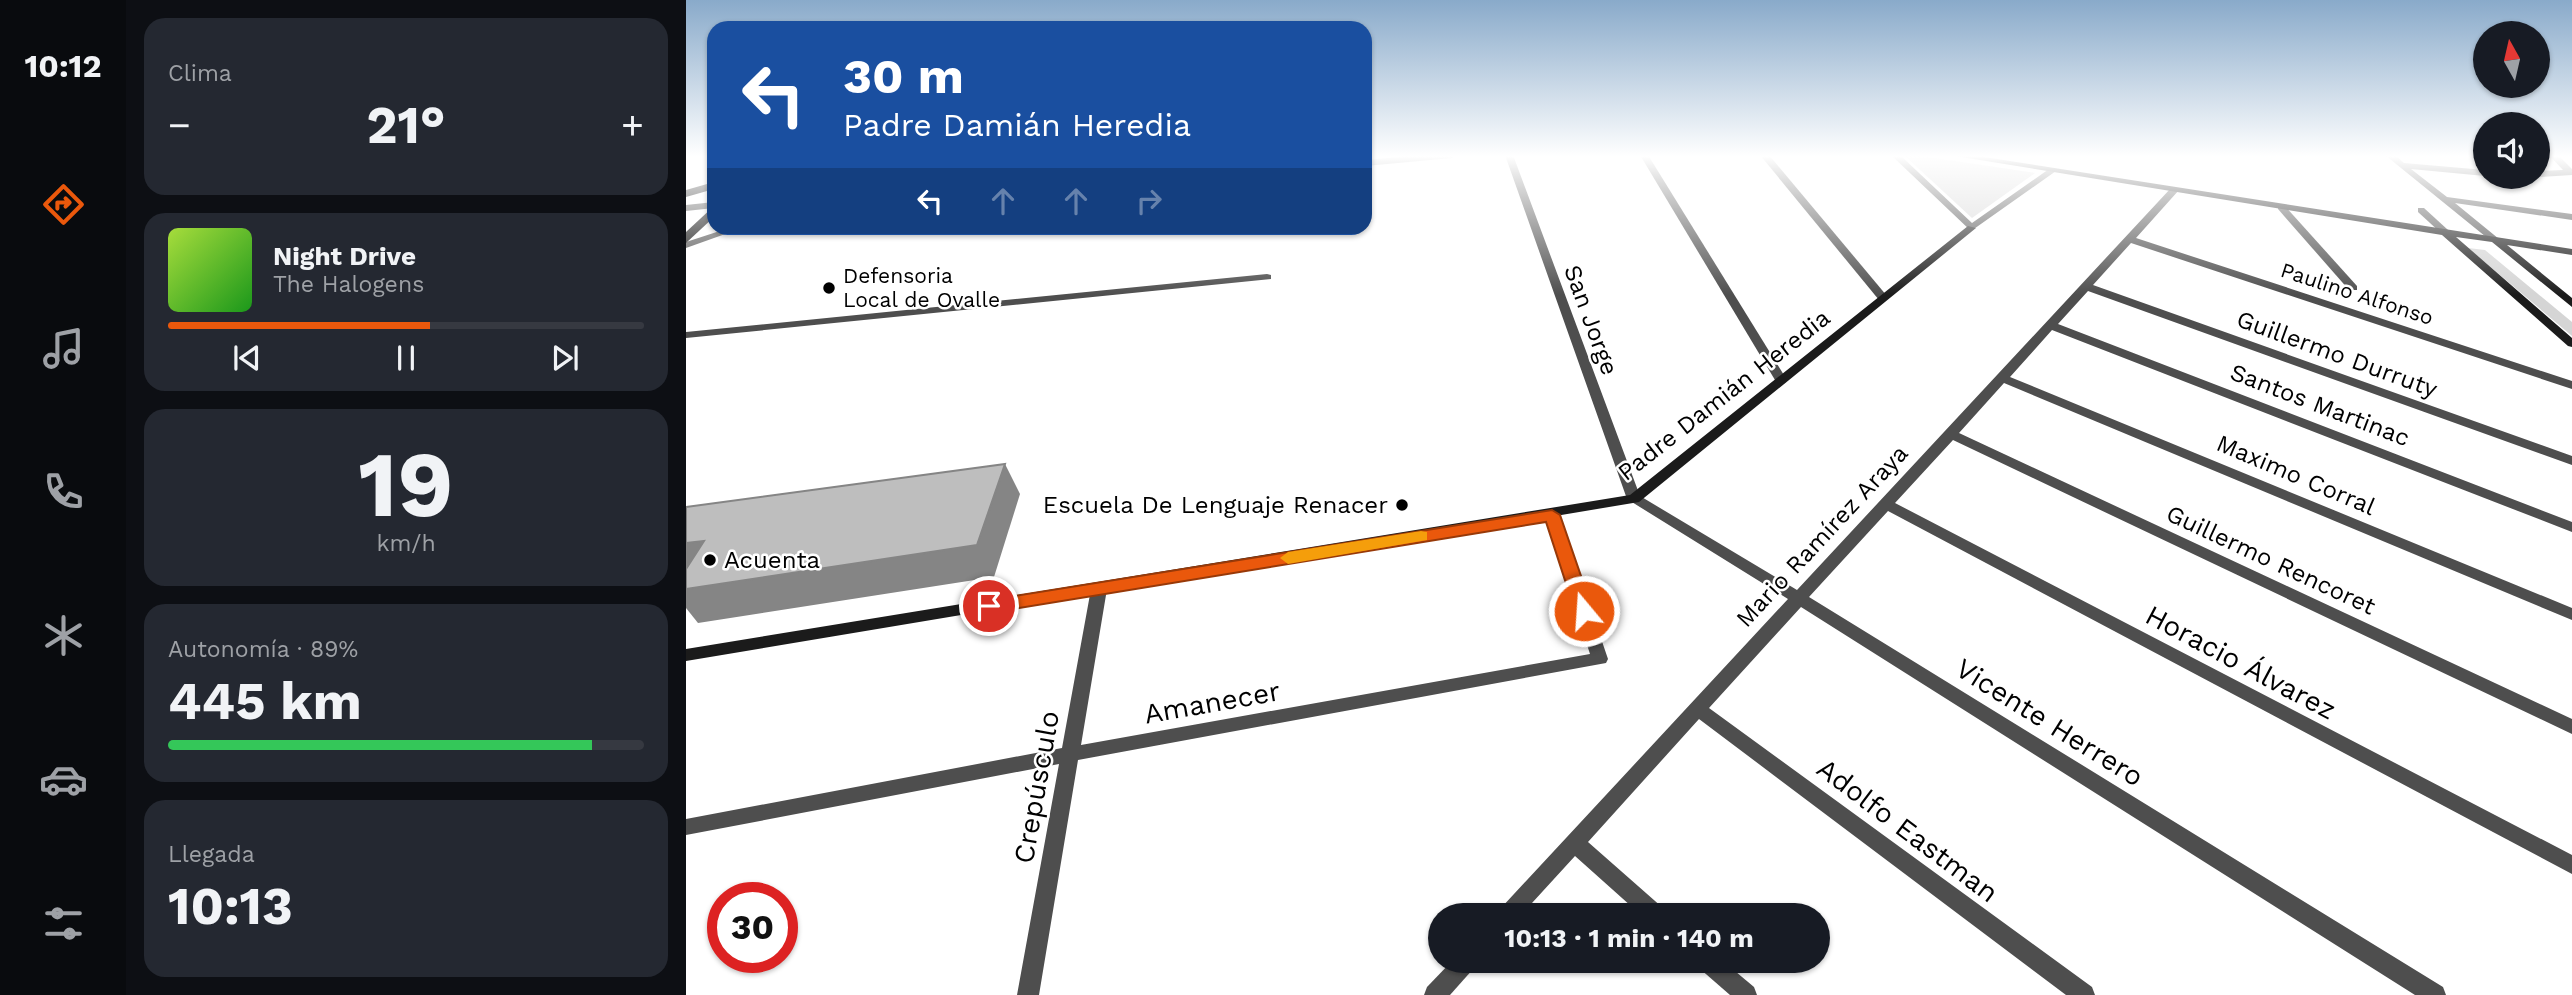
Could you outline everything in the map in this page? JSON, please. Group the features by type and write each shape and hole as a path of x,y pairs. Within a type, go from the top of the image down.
{"main road":[{"path":"688,232 707,216"}],"street":[{"name":"San Jorge","path":"1526,201 1634,499"},
{"path":"1672,201 1781,380"},
{"path":"1803,201 1883,298"},
{"path":"1943,201 1971,228"},
{"name":"Padre Damián Heredia","path":"686,655 1552,515 1634,499 1971,228 2009,201"},
{"name":"Mario Ramírez Araya","path":"1519,903 2088,287 2164,201"},
{"path":"2246,201 2572,252"},
{"path":"2446,201 2572,304"},
{"path":"2460,201 2570,217"},
{"path":"686,208 707,206"},
{"path":"2281,207 2353,288"},
{"path":"2421,210 2572,344"},
{"path":"686,245 716,235"},
{"name":"Paulino Alfonso","path":"2129,239 2572,385"},
{"path":"686,335 1267,277"},
{"name":"Guillermo Durruty","path":"2088,287 2572,461"},
{"name":"Santos Martinac","path":"2051,324 2572,527"},
{"name":"Maximo Corral","path":"2002,378 2572,614"},
{"name":"Guillermo Rencoret","path":"1951,434 2572,727"},
{"name":"Vicente Herrero","path":"1634,499 1800,599 2435,995"},
{"name":"Horacio Álvarez","path":"1886,504 2572,865"},
{"name":"Amanecer","path":"686,827 1070,754 1600,659 1552,515"},
{"name":"Crepúsculo","path":"1025,994 1099,589"},
{"name":"Adolfo Eastman","path":"1698,709 2084,995"},
{"path":"1575,843 1642,903"},
{"path":"1435,995 1455,973"},
{"path":"1721,973 1746,995"}],"shaded area":[{"path":"1954,201 1995,201 1972,218"},
{"path":"2468,248 2485,250 2572,322 2572,336"}],"building":[{"path":"1005,464 977,545 686,589 686,569 704,541 686,543 686,507"}],"slow traffic":[{"path":"1288,558 1421,536"}],"place":[{"name":"Defensoria Local de Ovalle","path":"829,288"},
{"name":"Escuela De Lenguaje Renacer","path":"1402,505"},
{"name":"Acuenta","path":"710,560"}],"route":[{"path":"989,606 1552,515 1584,611"}]}
